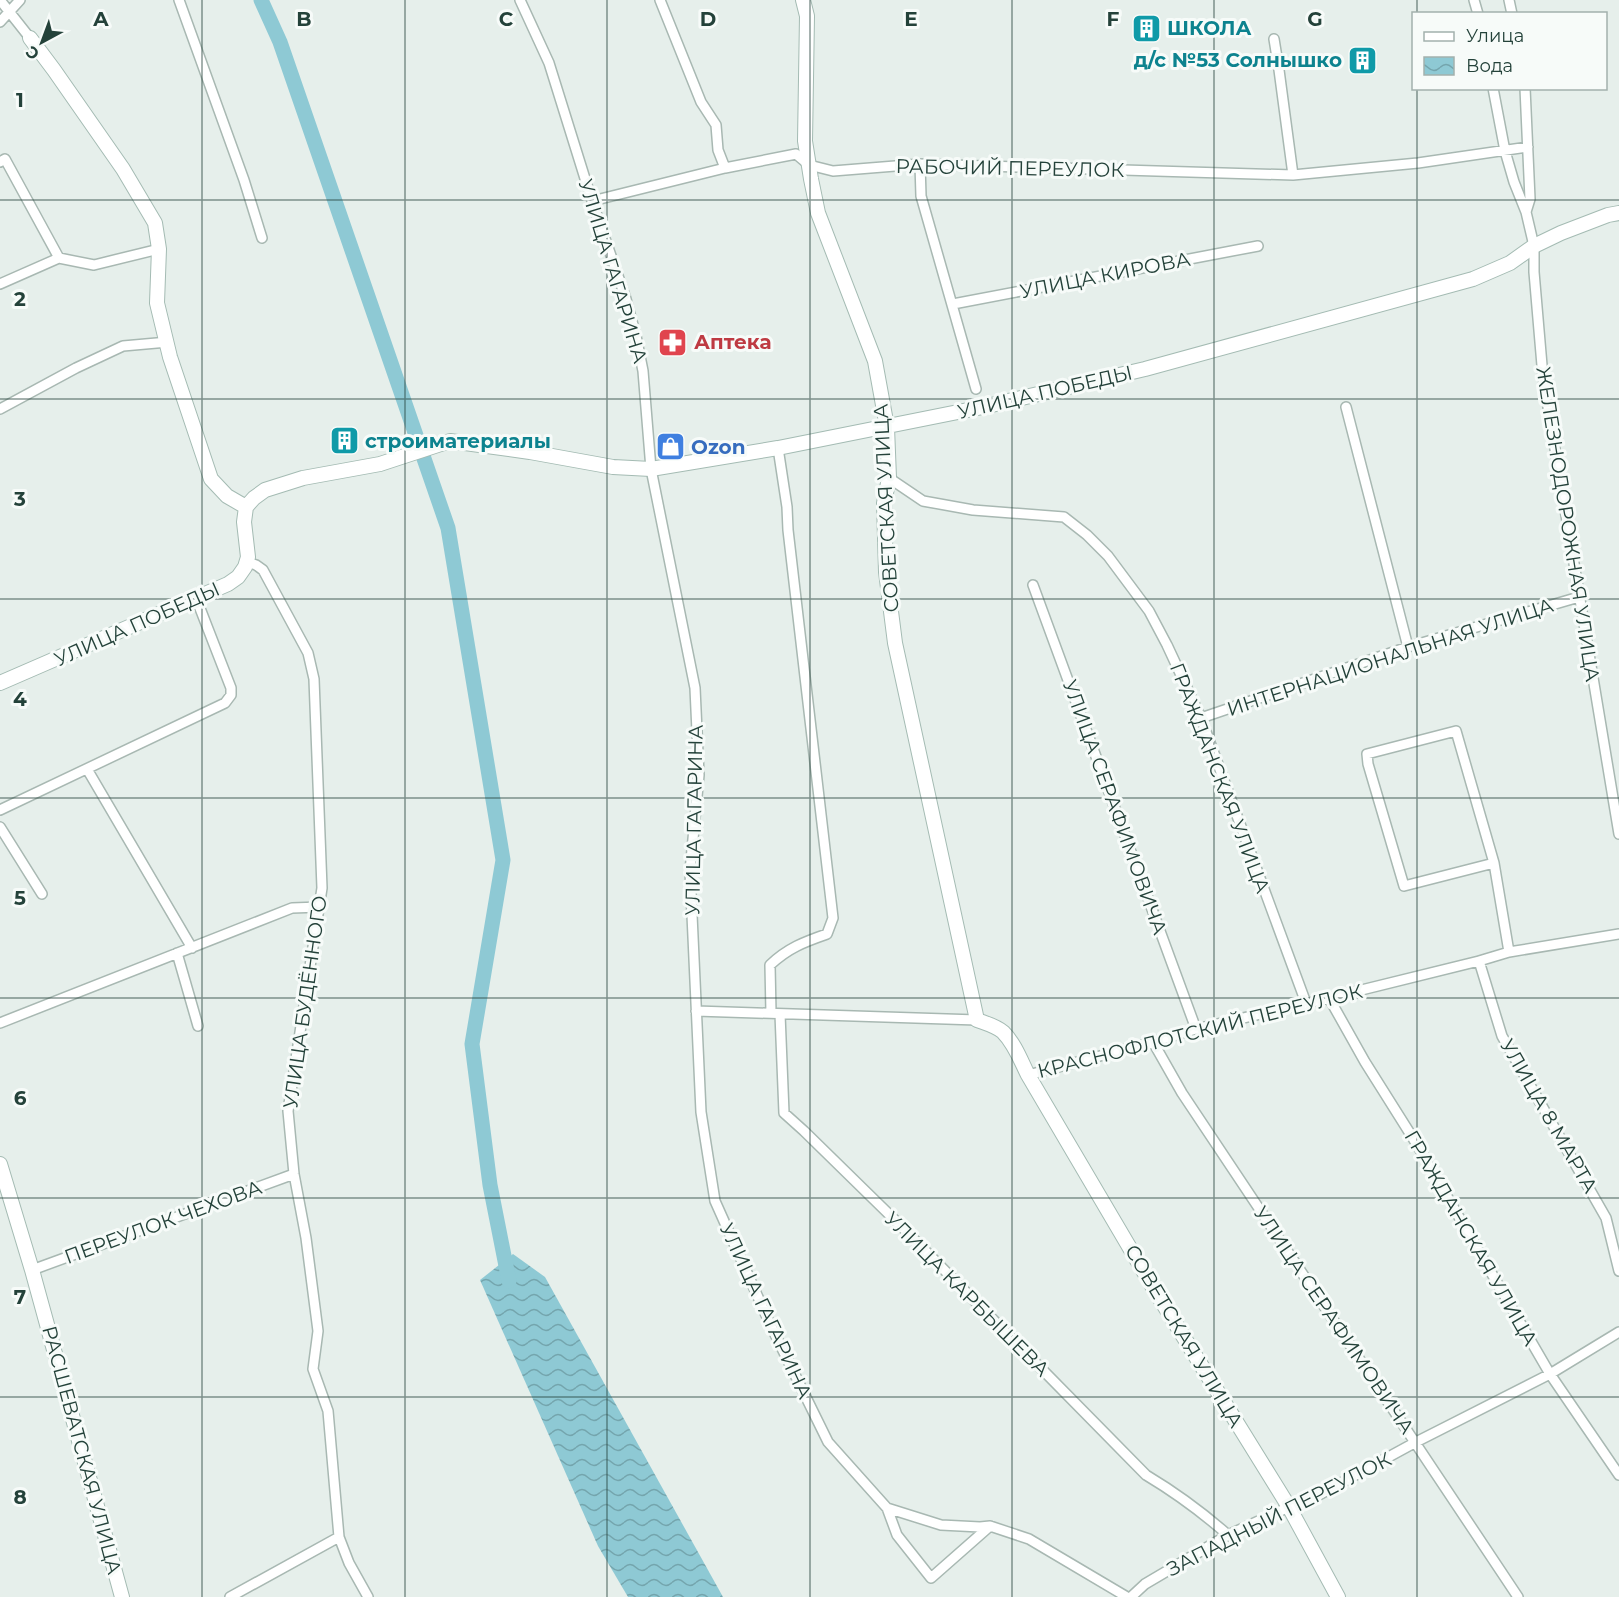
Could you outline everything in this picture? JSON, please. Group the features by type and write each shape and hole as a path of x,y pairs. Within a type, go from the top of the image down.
{"street":[{"path":"0,0 54,70 129,178 154,224 159,249 157,303 170,357 211,479 227,496 246,507 243,522 247,562"},
{"path":"0,22 20,0"},
{"path":"179,0 244,180 262,238"},
{"name":"УЛИЦА ГАГАРИНА","path":"520,0 549,63 592,201 626,299 644,371 651,469 695,688 699,775 690,871 701,1112 715,1201 770,1324 828,1442 887,1508 897,1535 931,1578 990,1526"},
{"path":"660,0 700,102 716,124 718,150 725,168"},
{"name":"СОВЕТСКАЯ УЛИЦА","path":"803,0 807,16 805,141 811,179 818,213 875,361 887,427 889,478 884,503 886,572 895,643 977,1020"},
{"path":"1274,39 1293,175"},
{"name":"ЖЕЛЕЗНОДОРОЖНАЯ УЛИЦА","path":"1493,90 1506,152 1514,182 1526,212 1534,246 1543,377 1619,834"},
{"name":"ЖЕЛЕЗНОДОРОЖНАЯ УЛИЦА","path":"1525,90 1530,199 1526,212"},
{"name":"РАБОЧИЙ ПЕРЕУЛОК","path":"592,201 725,168 796,154 809,165 833,171 920,164 1293,175 1418,163 1528,147"},
{"path":"0,162 5,159 59,258"},
{"path":"920,164 921,196 976,389"},
{"name":"УЛИЦА ПОБЕДЫ","path":"246,507 265,490 293,481 380,464 450,441 613,467 651,469 778,448 983,407 1145,369 1473,279 1510,263 1534,246 1561,233 1619,213"},
{"name":"УЛИЦА КИРОВА","path":"953,304 1258,246"},
{"path":"0,284 59,258 94,265 159,249"},
{"path":"0,409 76,368 123,346 168,342"},
{"path":"1346,407 1408,647"},
{"name":"УЛИЦА КАРБЫШЕВА","path":"778,448 788,507 788,530 833,918 827,934 783,952 770,965 784,1113 900,1225 1146,1475 1173,1491 1228,1535"},
{"name":"ГРАЖДАНСКАЯ УЛИЦА","path":"889,478 923,501 973,510 1064,517 1108,556 1149,611 1200,718 1306,1003"},
{"name":"УЛИЦА ПОБЕДЫ","path":"0,683 228,584 238,577 247,562"},
{"name":"УЛИЦА БУДЁННОГО","path":"247,562 263,570 308,653 314,679 322,888 288,1111 294,1174 306,1238 318,1331 313,1369 328,1411 339,1537 349,1563 368,1597"},
{"name":"УЛИЦА СЕРАФИМОВИЧА","path":"1033,585 1196,1029"},
{"name":"ИНТЕРНАЦИОНАЛЬНАЯ УЛИЦА","path":"1200,718 1408,647 1579,597"},
{"path":"0,810 225,703 231,695 231,688 196,598"},
{"path":"1494,863 1404,886 1367,754 1456,731 1494,863 1509,952"},
{"path":"87,769 192,948"},
{"path":"0,827 42,894"},
{"path":"0,1023 292,908 320,907"},
{"name":"КРАСНОФЛОТСКИЙ ПЕРЕУЛОК","path":"696,1011 977,1020 1003,1032 1013,1045 1028,1075 1196,1029 1509,952 1619,934"},
{"path":"177,953 198,1026"},
{"name":"УЛИЦА 8 МАРТА","path":"1479,961 1502,1036 1606,1218 1619,1270"},
{"name":"ГРАЖДАНСКАЯ УЛИЦА","path":"1329,998 1550,1374 1619,1475"},
{"name":"УЛИЦА СЕРАФИМОВИЧА","path":"1153,1042 1182,1093 1518,1597"},
{"name":"СОВЕТСКАЯ УЛИЦА","path":"1028,1075 1154,1289 1288,1507 1338,1597"},
{"name":"РАСШЕВАТСКАЯ УЛИЦА","path":"0,1164 32,1270 122,1597"},
{"name":"ПЕРЕУЛОК ЧЕХОВА","path":"32,1270 294,1174"},
{"name":"ЗАПАДНЫЙ ПЕРЕУЛОК","path":"1130,1597 1145,1584 1228,1535 1317,1496 1416,1442 1550,1374 1619,1332"},
{"path":"887,1508 941,1525 990,1526 1029,1539 1130,1597"},
{"path":"230,1597 339,1537"}],"water":[{"path":"513,1254 545,1277 723,1597 628,1597 598,1546 480,1280"}],"waterway":[{"path":"261,0 280,42 448,528 503,860 472,1044 490,1185 509,1281"}],"place":[{"name":"ШКОЛА","path":"1146,28"},
{"name":"д/с №53 Солнышко","path":"1363,60"},
{"name":"Аптека","path":"673,342"},
{"name":"строиматериалы","path":"344,441"},
{"name":"Ozon","path":"670,447"}]}
